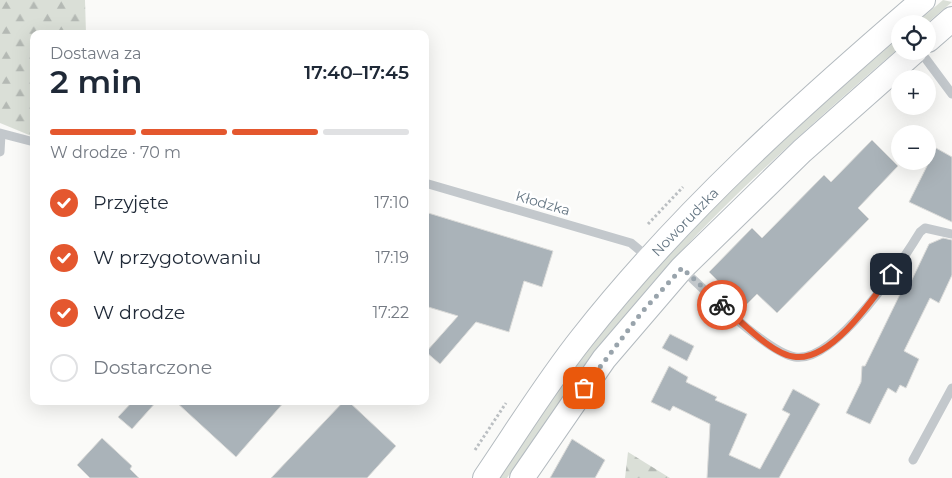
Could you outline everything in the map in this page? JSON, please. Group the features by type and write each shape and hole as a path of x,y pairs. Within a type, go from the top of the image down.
{"main road":[{"name":"Noworudzka","path":"485,478 581,338 649,258 739,166 923,0"},
{"path":"936,33 952,19"},
{"path":"522,478 604,359 682,268 802,151 904,60"}],"lane":[{"path":"927,60 952,94"},
{"path":"0,152 1,134 30,141"},
{"name":"Kłodzka","path":"429,184 631,243 649,258"},
{"path":"682,268 769,345 796,358 816,353 854,324 920,232 925,228 952,234"},
{"path":"914,460 952,388"}],"green space":[{"path":"0,0 85,0 86,30 30,30 30,135 0,123"},
{"path":"943,0 952,2 936,16 926,15"},
{"path":"891,45 891,55 742,189 654,281 634,304 559,402 507,478 498,478 543,411 625,303 689,232 757,164"},
{"path":"628,452 670,478 625,478"}],"building":[{"path":"872,140 891,159 891,170 894,170 858,208 869,219 777,313 757,294 744,307 709,272 752,228 762,238 824,175 831,182"},
{"path":"936,148 952,157 952,222 909,202 925,170 936,170"},
{"path":"429,213 553,251 542,287 524,281 509,332 476,322 440,364 429,355 429,349 458,316 429,307"},
{"path":"943,238 952,240 952,275 939,303 930,298 904,351 919,359 906,388 900,385 896,393 888,388 870,424 846,413 861,382 862,366 865,366 904,286 908,288 929,244"},
{"path":"670,334 694,346 687,361 662,348"},
{"path":"669,366 688,377 686,382 717,397 715,400 747,414 729,455 760,469 790,414 782,410 793,389 820,404 779,478 707,478 710,424 673,406 670,411 651,402"},
{"path":"129,405 153,405 132,429 118,417"},
{"path":"179,405 282,405 236,457"},
{"path":"340,405 352,405 396,446 367,478 271,478"},
{"path":"102,438 132,466 130,469 139,478 90,478 77,465"},
{"path":"572,439 605,460 595,478 550,478"}],"way so far":[{"path":"584,388 604,359 642,312 682,268 722,305"}],"route":[{"path":"722,305 776,350 796,358 816,353 854,324 891,274"}]}
